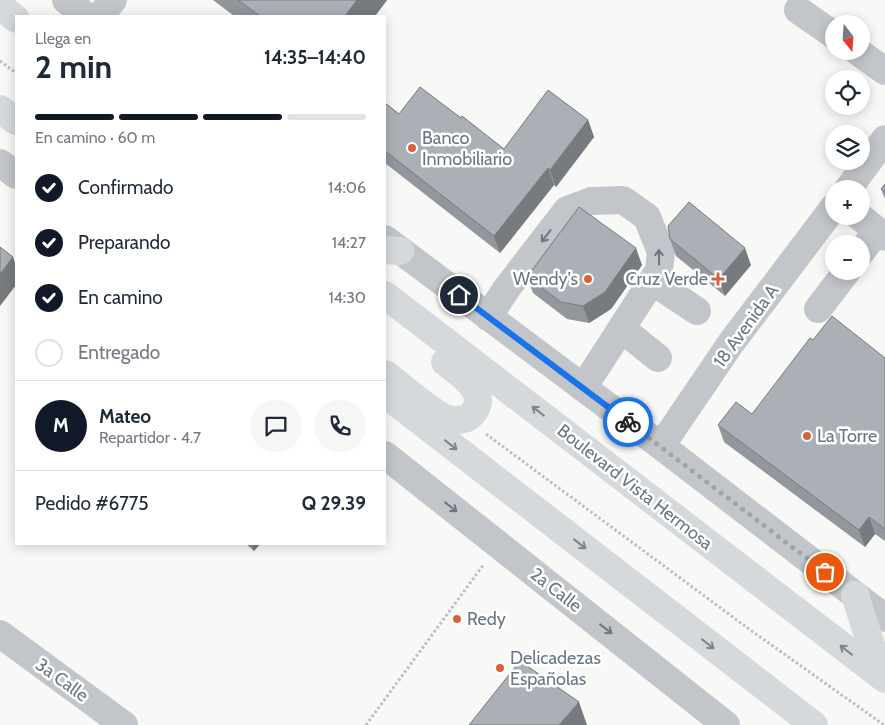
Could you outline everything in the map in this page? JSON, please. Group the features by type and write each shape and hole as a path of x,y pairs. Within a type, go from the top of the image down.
{"main road":[{"path":"0,6 15,18"},
{"path":"0,31 15,37"},
{"path":"0,109 15,120"},
{"name":"Boulevard Vista Hermosa","path":"386,296 883,678"},
{"path":"386,375 441,416 454,420 466,418 471,415 478,405 478,397 469,381 430,351 416,318"},
{"path":"386,395 814,725"},
{"path":"855,595 883,678"}],"street":[{"path":"66,0 85,15"},
{"path":"101,15 113,0"},
{"path":"798,10 825,29"},
{"path":"870,60 885,71"},
{"path":"855,180 885,139"},
{"path":"0,163 15,174"},
{"path":"488,316 567,210 591,201 623,200 647,217 661,252 659,270 583,388"},
{"name":"18 Avenida A","path":"661,446 731,343 825,219"},
{"path":"390,247 488,316 855,595 883,614"},
{"path":"818,308 840,280"},
{"path":"652,281 697,311"},
{"path":"622,329 658,358"},
{"name":"2a Calle","path":"386,456 726,725"},
{"name":"3a Calle","path":"0,634 124,725"}],"path":[{"path":"0,61 15,72"},
{"path":"466,418 741,623 884,725"},
{"path":"366,725 499,544"}],"building":[{"path":"238,0 357,0 346,15 259,15"},
{"path":"420,87 461,118 462,116 504,149 548,90 588,120 550,170 548,168 494,236 386,152 386,104 399,114"},
{"path":"689,202 745,248 719,279 670,239 668,226"},
{"name":"Wendy's","path":"579,207 636,248 605,292 583,306 561,302 527,277"},
{"path":"0,247 13,257 0,274"},
{"name":"La Torre","path":"832,316 885,358 885,529 869,517 859,530 718,425 736,402 752,414 810,338 813,340"},
{"path":"520,661 579,702 559,725 469,725"}],"way so far":[{"path":"628,422 825,572"}],"place":[{"name":"Banco Inmobiliario","path":"412,148"},
{"name":"Wendy's","path":"588,279"},
{"name":"Cruz Verde","path":"718,279"},
{"name":"La Torre","path":"807,436"},
{"name":"Redy","path":"457,619"},
{"name":"Delicadezas Españolas","path":"500,668"}],"route":[{"path":"459,295 628,422"}]}
